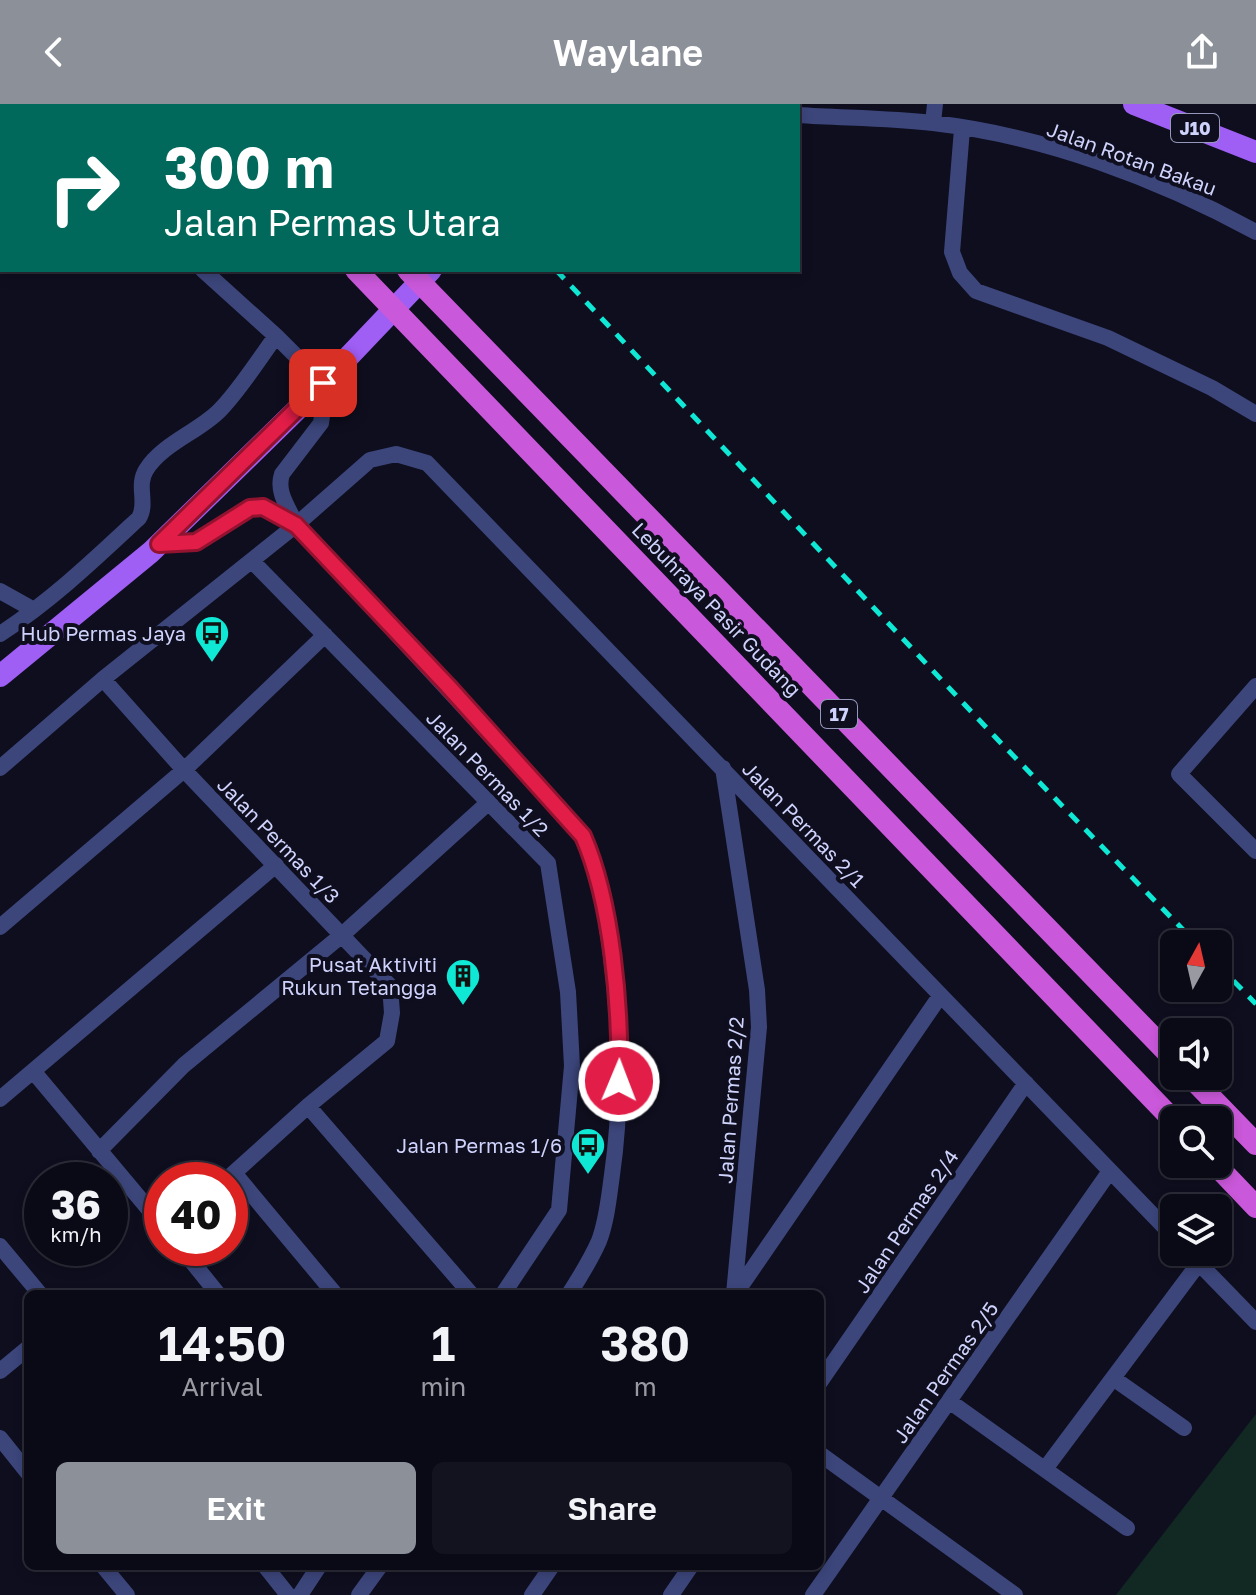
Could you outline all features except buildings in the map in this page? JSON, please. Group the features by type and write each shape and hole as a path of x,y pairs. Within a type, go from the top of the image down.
{"highway":[{"name":"Lebuhraya Pasir Gudang","path":"358,272 1160,1106"},
{"name":"Lebuhraya Pasir Gudang","path":"410,272 1160,1045"},
{"path":"1204,1090 1256,1144"},
{"path":"1228,1178 1256,1207"}],"main road":[{"name":"J10","path":"1134,104 1256,152"},
{"path":"0,676 159,544 319,388 429,272"}],"street":[{"path":"933,123 935,104"},
{"name":"Jalan Rotan Bakau","path":"800,115 933,123 1052,146 1205,204 1256,232"},
{"path":"962,129 952,252 960,273 976,291 1108,338 1212,388 1256,414"},
{"path":"205,272 276,336 319,388 321,423 282,474 279,483 280,492 296,525 448,686 583,836 596,865 617,1004 620,1050 617,1144 599,1239 571,1290"},
{"path":"1,632 34,610 89,565 139,518 143,511 141,490 147,469 218,412 276,336"},
{"name":"Jalan Permas 2/1","path":"296,525 370,460 396,454 427,463 1160,1223"},
{"path":"159,544 196,542 250,508 263,507 296,525"},
{"path":"0,768 103,679 296,525"},
{"name":"Jalan Permas 1/2","path":"252,561 548,863 568,992 572,1066 559,1210 506,1290"},
{"path":"0,591 34,610"},
{"path":"0,927 184,770 325,635"},
{"name":"Jalan Permas 1/3","path":"103,679 184,770 390,986 392,1013 387,1041 308,1106"},
{"path":"1256,686 1179,774 1256,851"},
{"name":"Jalan Permas 2/2","path":"723,768 757,990 759,1027 735,1290"},
{"path":"99,1151 184,1065 342,935 489,802"},
{"path":"0,1099 276,865"},
{"path":"738,1290 940,996"},
{"path":"33,1071 144,1204"},
{"name":"Jalan Permas 2/4","path":"824,1376 1026,1083"},
{"path":"246,1162 308,1106 468,1290"},
{"name":"Jalan Permas 2/5","path":"814,1595 1110,1171"},
{"path":"248,1196 331,1290"},
{"path":"0,1246 37,1290"},
{"path":"195,1266 215,1290"},
{"path":"1045,1469 1113,1378 1188,1266"},
{"path":"1201,1266 1256,1322"},
{"path":"0,1371 24,1351"},
{"path":"1113,1378 1184,1428"},
{"path":"949,1401 1127,1528"},
{"path":"0,1438 24,1468"},
{"path":"824,1457 1015,1595"},
{"path":"106,1570 127,1595"},
{"path":"268,1570 288,1595"},
{"path":"300,1595 316,1570"},
{"path":"359,1595 377,1570"},
{"path":"532,1595 549,1570"},
{"path":"671,1595 688,1570"}],"green space":[{"path":"1256,1414 1256,1595 1116,1595"}],"railway":[{"path":"558,272 999,741 1183,930"},
{"path":"1232,979 1256,1004"}],"place":[{"name":"Hub Permas Jaya","path":"212,664"},
{"name":"Pusat Aktiviti Rukun Tetangga","path":"463,1007"},
{"name":"Jalan Permas 1/6","path":"588,1176"}],"route":[{"path":"323,383 159,544 196,542 250,508 263,507 296,525 448,686 583,836 596,865 604,905 615,989 619,1081"}]}
